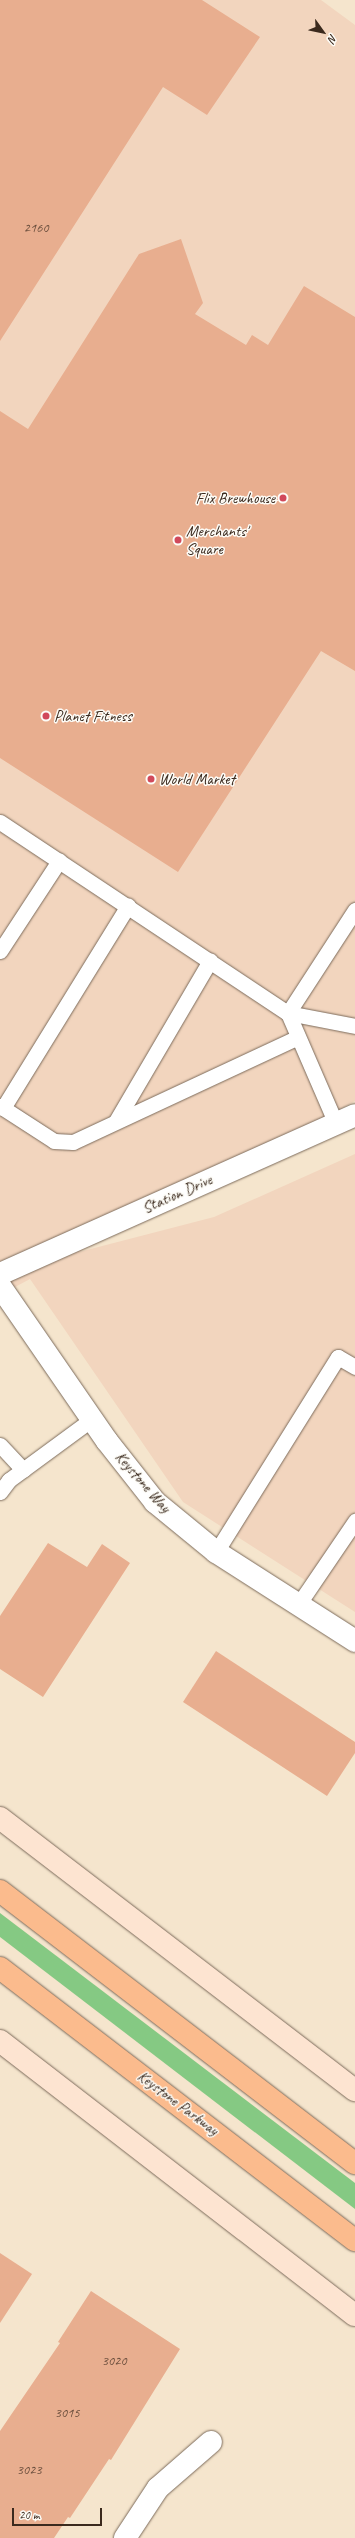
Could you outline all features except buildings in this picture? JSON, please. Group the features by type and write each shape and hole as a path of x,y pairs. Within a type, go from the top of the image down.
{"highway":[{"path":"0,1891 355,2163"},
{"name":"Keystone Parkway","path":"0,1968 355,2240"}],"main road":[{"path":"0,1818 355,2090"},
{"path":"0,2041 355,2315"}],"street":[{"name":"Station Drive","path":"0,1274 346,1120"},
{"name":"Keystone Way","path":"0,1286 92,1419 155,1502 216,1552 355,1641"},
{"path":"125,2538 158,2488 211,2442"}],"lane":[{"path":"0,822 288,1013 355,1026"},
{"path":"0,950 59,861"},
{"path":"128,906 1,1107 54,1141 73,1142 298,1037"},
{"path":"288,1013 355,910"},
{"path":"116,1122 210,961"},
{"path":"288,1013 298,1037 346,1120"},
{"path":"216,1552 338,1357 355,1367"},
{"path":"0,1492 9,1480 92,1419"},
{"path":"0,1445 23,1470"},
{"path":"298,1605 355,1521"}],"shaded area":[{"path":"0,0 321,0 355,25 355,1101 79,1252 214,1217 355,1154 355,1612 183,1502 30,1279 0,1295"}],"green space":[{"path":"0,1913 355,2183 355,2209 0,1937"}],"place":[{"name":"Flix Brewhouse","path":"283,498"},
{"name":"Merchants' Square","path":"178,540"},
{"name":"Planet Fitness","path":"46,716"},
{"name":"World Market","path":"151,779"}]}
